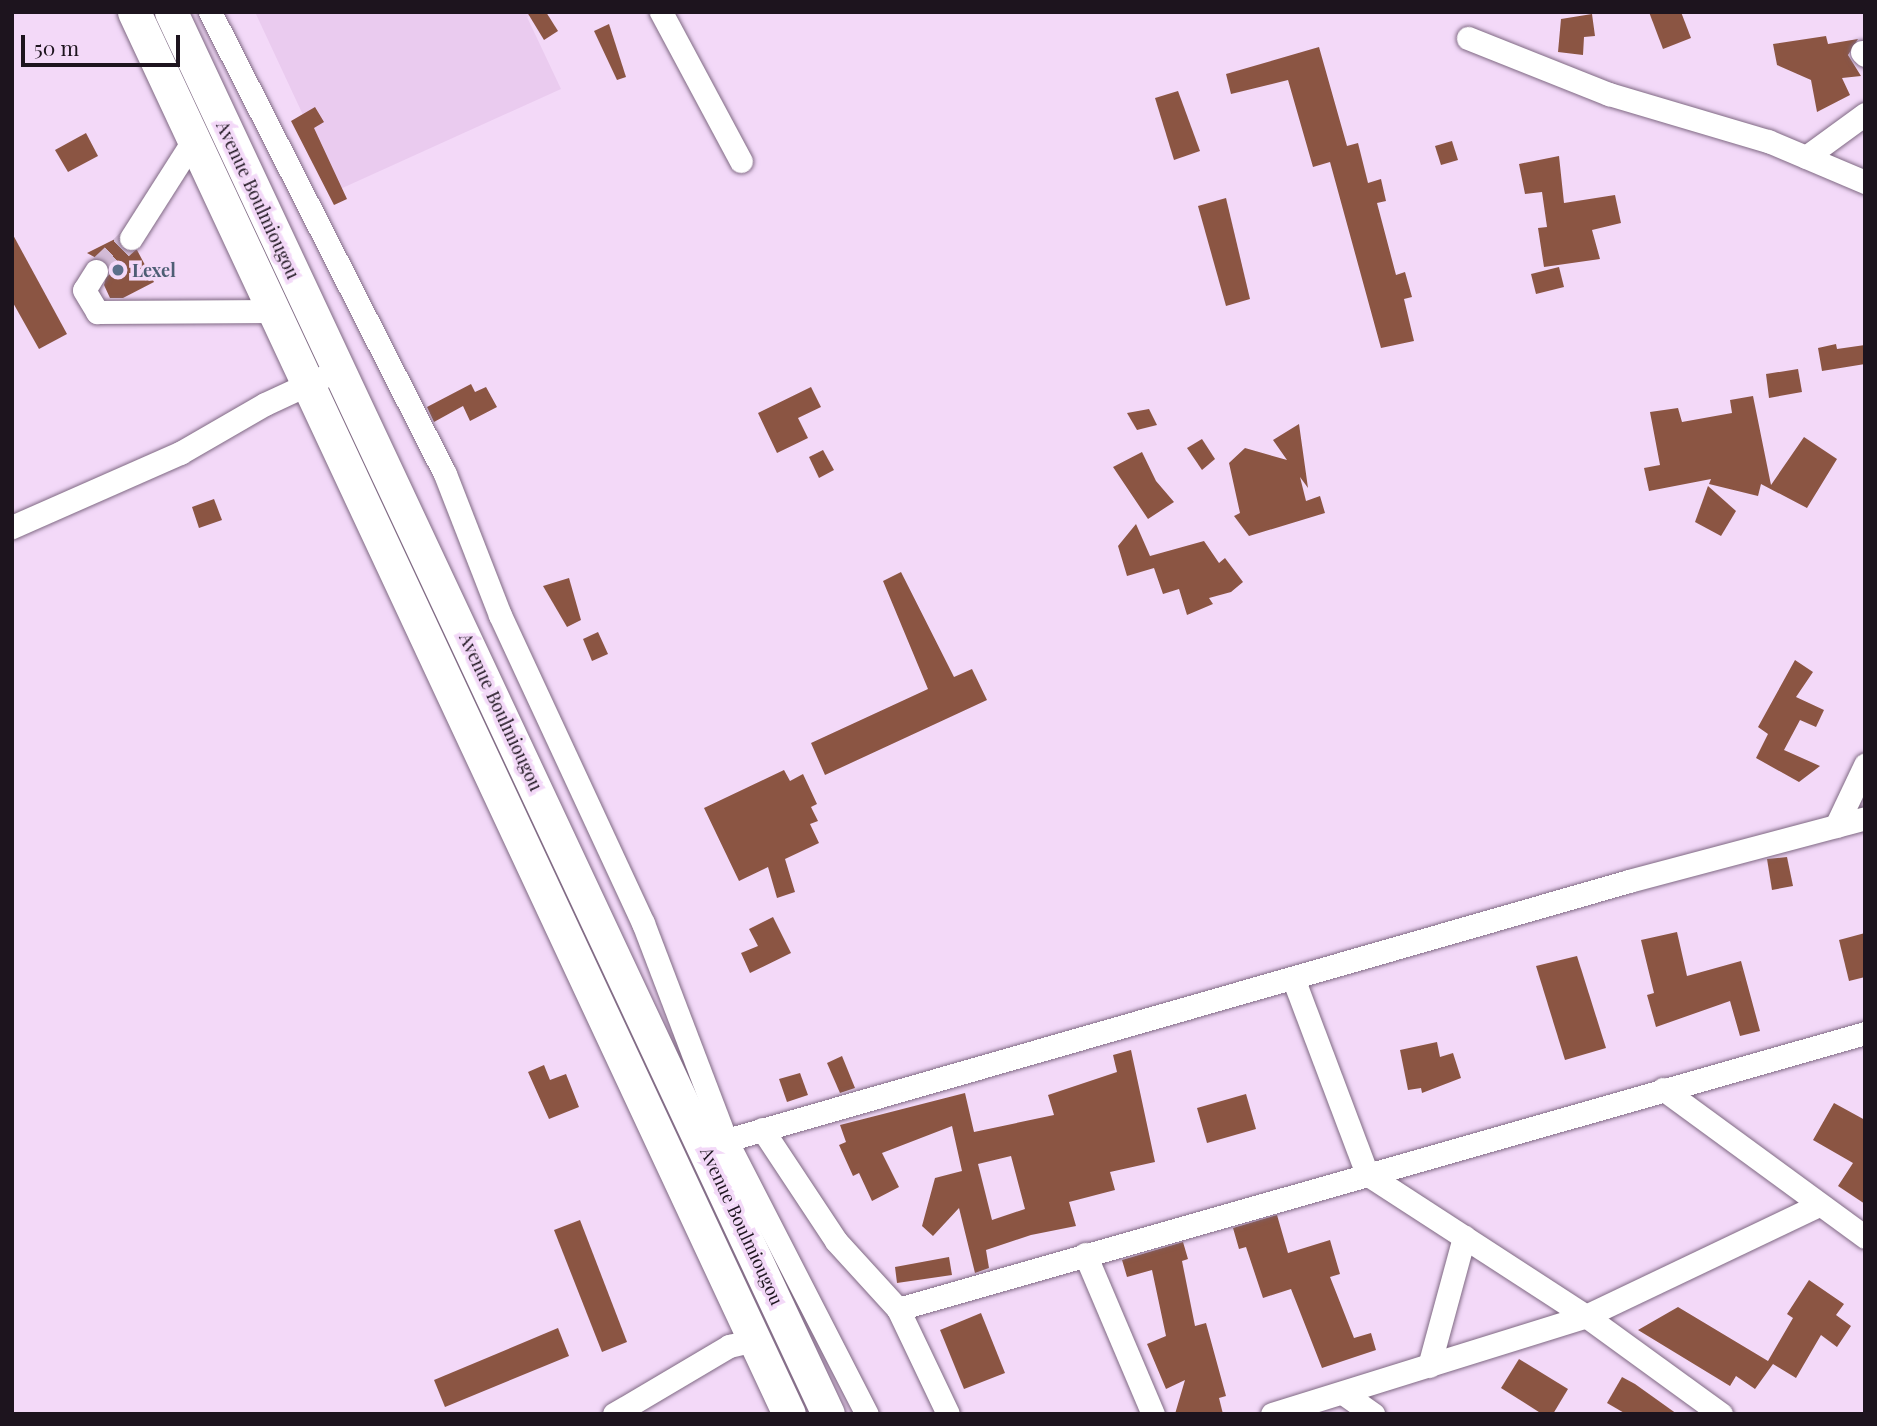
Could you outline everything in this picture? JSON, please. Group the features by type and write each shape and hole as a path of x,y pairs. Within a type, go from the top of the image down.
{"highway":[{"name":"Avenue Boulmiougou","path":"134,12 276,312 323,377 716,1143 828,1414"},
{"name":"Avenue Boulmiougou","path":"171,12 323,377 789,1414"}],"street":[{"path":"210,12 445,474 500,615 643,923 716,1143 867,1414"},
{"path":"661,12 741,161"},
{"path":"1468,38 1597,90 1686,114 1806,157 1865,182"},
{"path":"1806,157 1865,114"},
{"path":"131,238 194,139"},
{"path":"96,271 85,290 97,312 276,312"},
{"path":"12,527 168,458 265,404 323,377"},
{"path":"1836,826 1865,765"},
{"path":"716,1143 1836,826 1863,825"},
{"path":"1293,978 1367,1174 1586,1316 1721,1414"},
{"path":"898,1309 1865,1033"},
{"path":"1663,1089 1817,1206 1865,1237"},
{"path":"762,1129 836,1241 898,1309 948,1414"},
{"path":"1272,1414 1586,1316 1817,1206"},
{"path":"1429,1366 1464,1237"},
{"path":"1085,1254 1153,1414"},
{"path":"614,1414 729,1346 754,1340"},
{"path":"1343,1393 1373,1414"}],"shaded area":[{"path":"255,12 539,12 527,17 561,89 338,190"}],"building":[{"path":"527,12 546,12 558,31 544,40"},
{"path":"1649,12 1681,12 1691,38 1663,49"},
{"path":"1592,14 1595,36 1584,37 1583,55 1558,52 1561,19"},
{"path":"609,24 626,77 617,80 594,31"},
{"path":"1826,36 1828,44 1858,39 1848,55 1861,76 1842,78 1850,95 1817,112 1811,80 1777,65 1773,44"},
{"path":"1319,47 1347,146 1358,143 1368,183 1381,179 1386,201 1377,203 1396,275 1405,272 1412,297 1404,299 1414,341 1381,348 1330,162 1313,167 1288,80 1231,94 1226,74"},
{"path":"1178,91 1200,151 1174,160 1155,98"},
{"path":"315,107 324,122 314,128 347,199 334,205 291,121"},
{"path":"86,133 98,156 68,172 55,150"},
{"path":"1452,141 1458,160 1441,165 1435,146"},
{"path":"1559,156 1564,203 1615,195 1621,223 1592,230 1600,259 1544,267 1538,228 1547,227 1542,192 1525,194 1519,164"},
{"path":"1226,198 1250,299 1226,306 1198,206"},
{"path":"12,233 67,334 39,349 12,301"},
{"path":"117,238 124,250 137,250 154,282 123,298 110,298 104,285 109,265 87,253"},
{"path":"1559,267 1564,287 1536,294 1531,274"},
{"path":"1836,344 1837,349 1865,345 1865,364 1822,371 1818,348"},
{"path":"1798,369 1802,392 1769,398 1766,374"},
{"path":"471,384 475,392 486,387 497,407 470,421 463,406 434,422 427,407"},
{"path":"811,387 821,407 798,418 808,438 777,453 758,413"},
{"path":"1753,396 1771,485 1804,437 1837,459 1807,508 1761,484 1758,496 1709,484 1711,479 1649,491 1644,468 1660,465 1650,412 1678,408 1682,422 1732,413 1730,400"},
{"path":"1149,409 1157,425 1137,430 1127,413"},
{"path":"1299,424 1308,488 1300,477 1306,501 1320,496 1325,513 1249,536 1234,516 1240,513 1229,463 1245,448 1287,460 1273,440"},
{"path":"1202,439 1215,459 1202,470 1187,448"},
{"path":"823,450 834,470 819,478 809,457"},
{"path":"1142,452 1156,481 1174,502 1148,519 1113,467"},
{"path":"1708,486 1736,511 1721,536 1695,522"},
{"path":"214,499 222,520 199,528 192,507"},
{"path":"1136,524 1150,556 1204,541 1219,563 1225,558 1243,582 1231,592 1209,598 1213,604 1187,615 1179,589 1163,594 1154,568 1127,576 1118,546"},
{"path":"901,572 954,677 972,669 987,700 825,775 811,743 928,689 883,581"},
{"path":"569,578 581,620 567,627 543,586"},
{"path":"598,632 608,654 592,661 583,639"},
{"path":"1795,660 1813,672 1796,697 1824,710 1816,727 1800,720 1784,750 1820,766 1799,782 1756,758 1768,734 1758,727"},
{"path":"784,770 790,781 803,774 817,804 811,807 818,821 810,824 819,843 785,859 795,892 777,898 768,867 739,881 704,808"},
{"path":"1787,857 1793,886 1772,890 1767,859"},
{"path":"773,917 791,953 750,973 741,953 758,946 749,929"},
{"path":"1677,932 1687,976 1741,961 1760,1031 1740,1036 1730,1001 1656,1027 1647,995 1654,993 1641,940"},
{"path":"1865,933 1865,977 1849,981 1839,940"},
{"path":"1577,956 1606,1048 1565,1060 1536,966"},
{"path":"1437,1042 1440,1057 1453,1053 1461,1078 1422,1093 1421,1088 1408,1090 1400,1050"},
{"path":"1131,1050 1155,1162 1110,1172 1115,1190 1069,1202 1076,1226 1031,1235 986,1250 989,1268 975,1273 959,1208 933,1236 922,1226 935,1178 962,1171 952,1126 882,1153 899,1187 872,1201 859,1173 853,1176 839,1145 846,1142 840,1125 965,1093 974,1132 1054,1115 1048,1095 1117,1072 1113,1055","holes":["1011,1156 1025,1209 992,1220 978,1164"]},
{"path":"842,1056 855,1088 840,1093 827,1063"},
{"path":"544,1065 550,1080 566,1074 579,1107 549,1119 528,1072"},
{"path":"800,1073 808,1095 787,1102 779,1079"},
{"path":"1246,1094 1256,1129 1207,1143 1197,1108"},
{"path":"1834,1103 1865,1120 1865,1204 1838,1186 1853,1163 1813,1140"},
{"path":"1277,1215 1288,1253 1330,1240 1340,1274 1330,1277 1354,1338 1371,1333 1376,1350 1322,1368 1291,1289 1263,1298 1246,1247 1239,1249 1233,1228"},
{"path":"580,1220 627,1342 602,1352 554,1230"},
{"path":"1183,1242 1188,1259 1182,1261 1195,1326 1206,1323 1226,1396 1219,1398 1223,1414 1175,1414 1185,1380 1166,1389 1147,1344 1166,1336 1152,1270 1127,1277 1122,1260"},
{"path":"949,1257 952,1275 897,1283 895,1267"},
{"path":"1809,1280 1844,1304 1836,1315 1851,1326 1837,1347 1821,1335 1796,1378 1773,1364 1755,1389 1736,1376 1730,1386 1638,1330 1678,1307 1768,1361 1793,1318 1787,1314"},
{"path":"981,1313 1005,1373 964,1389 940,1330"},
{"path":"558,1328 569,1356 445,1407 434,1380"},
{"path":"1519,1359 1568,1389 1553,1414 1542,1414 1501,1388"},
{"path":"1622,1377 1677,1414 1626,1414 1607,1403"}],"tunnel":[{"path":"96,271 131,238"}],"place":[{"name":"Lexel","path":"118,270"}]}
